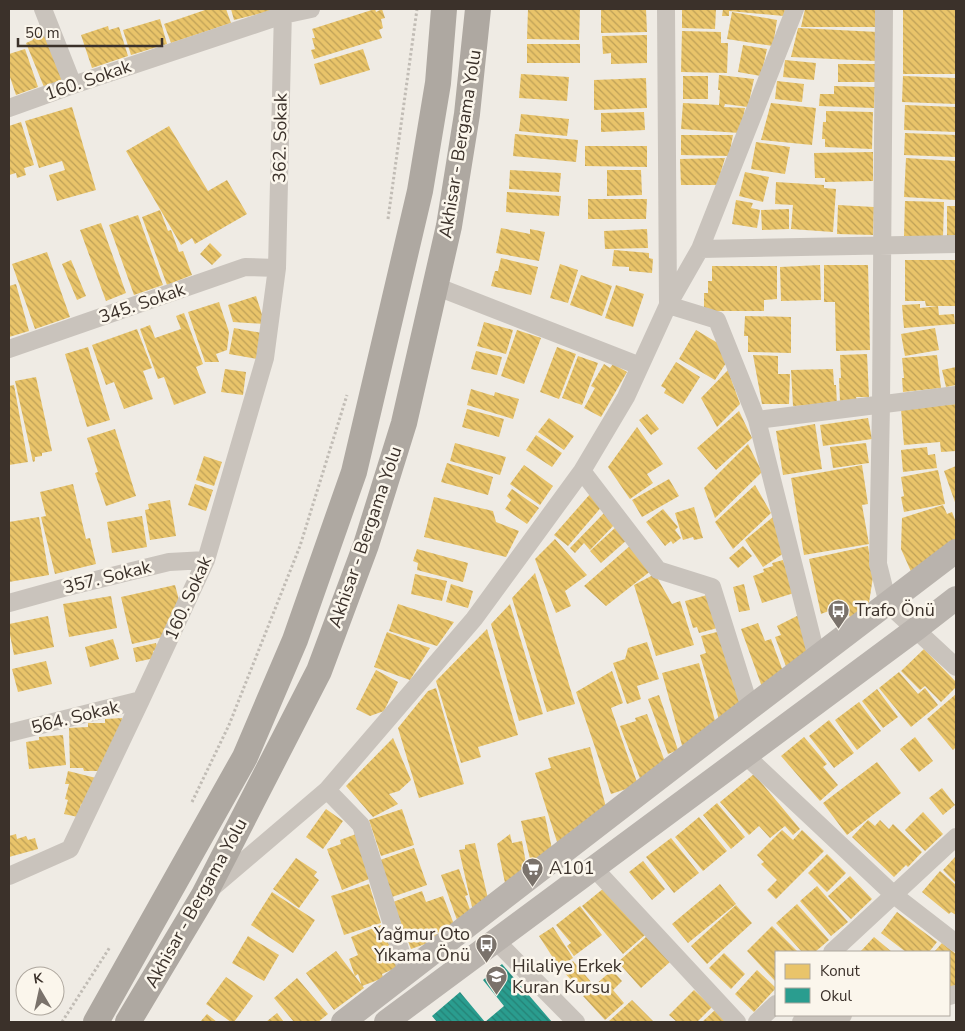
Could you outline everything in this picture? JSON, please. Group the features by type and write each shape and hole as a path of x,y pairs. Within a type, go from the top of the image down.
{"main road":[{"name":"Akhisar - Bergama Yolu","path":"96,1022 245,756 295,640 354,472 420,191 438,83 444,9"},
{"name":"Akhisar - Bergama Yolu","path":"128,1022 204,895 319,671 366,545 404,423 449,226 467,114 478,9"},
{"path":"343,1022 956,551"},
{"path":"387,1022 956,598"}],"street":[{"path":"43,9 73,85"},
{"name":"160. Sokak","path":"9,108 283,12 311,9"},
{"path":"666,9 668,305"},
{"path":"204,895 327,790 474,619 582,470 626,397 668,305 700,250 796,9"},
{"path":"884,9 878,564 888,604 956,667"},
{"name":"362. Sokak","path":"276,268 283,12"},
{"path":"700,250 956,244"},
{"name":"345. Sokak","path":"9,349 245,267 276,268"},
{"name":"160. Sokak","path":"9,876 70,849 206,560 265,358 276,268"},
{"path":"435,286 640,366"},
{"path":"668,305 718,320 757,420 817,658"},
{"path":"757,420 956,396"},
{"path":"582,470 658,570 712,587 750,708"},
{"name":"357. Sokak","path":"9,603 169,562 206,560"},
{"name":"564. Sokak","path":"9,733 141,700"},
{"path":"746,756 894,895 956,943"},
{"path":"327,790 361,825 407,972"},
{"path":"833,951 956,837"},
{"path":"594,868 737,1022"},
{"path":"496,940 576,1022"},
{"path":"757,1022 775,1005"},
{"path":"801,1022 837,1016"}],"path":[{"path":"388,225 417,9"},
{"path":"191,804 229,725 300,546 347,395"},
{"path":"62,1022 114,941"}],"building: Konut":[{"path":"208,9 226,9 231,23 171,43 164,24"},
{"path":"231,9 279,9 234,20"},
{"path":"375,9 376,12 382,9 385,18 381,19 383,28 379,30 382,38 314,59 311,50 315,49 312,38 315,38 312,29"},
{"path":"528,9 580,9 579,40 527,39"},
{"path":"601,9 646,9 647,32 601,33"},
{"path":"682,9 716,9 715,29 682,28"},
{"path":"723,9 785,9 784,16 729,11 729,16 722,16"},
{"path":"805,9 877,9 876,27 801,27"},
{"path":"903,9 956,9 956,74 903,74"},
{"path":"732,12 777,20 773,46 727,39"},
{"path":"160,19 167,44 131,55 123,30"},
{"path":"108,26 109,30 119,27 128,56 92,68 81,35"},
{"path":"798,28 878,32 876,61 791,57"},
{"path":"45,30 65,79 44,87 26,43 33,40 31,36"},
{"path":"682,31 721,32 721,43 728,43 727,73 681,72"},
{"path":"647,35 647,63 611,64 611,53 603,54 602,36"},
{"path":"527,44 580,44 580,63 527,63"},
{"path":"743,45 767,49 761,76 738,72"},
{"path":"25,49 38,87 16,95 9,74 9,54"},
{"path":"363,49 370,70 320,85 314,64"},
{"path":"785,60 816,63 814,80 783,77"},
{"path":"838,64 875,64 875,82 838,82"},
{"path":"521,74 569,77 567,101 519,98"},
{"path":"719,75 754,79 748,107 725,104 724,107 745,108 740,133 681,129 683,103 719,105"},
{"path":"683,76 708,76 708,99 683,99"},
{"path":"903,76 956,78 956,104 902,102"},
{"path":"646,78 647,108 594,110 594,80"},
{"path":"777,81 804,84 802,102 775,99"},
{"path":"834,86 875,87 874,108 819,106 820,94 834,94"},
{"path":"771,103 816,108 812,145 761,140"},
{"path":"905,105 956,107 956,132 904,130"},
{"path":"72,107 96,190 57,201 49,175 65,170 62,161 39,168 25,121"},
{"path":"826,111 873,112 872,149 825,147 825,139 822,139 823,122 826,122"},
{"path":"644,112 645,130 601,132 601,113"},
{"path":"521,114 569,119 567,136 519,131"},
{"path":"21,122 34,165 24,168 26,175 17,178 16,173 9,175 9,126"},
{"path":"169,126 208,191 227,180 247,214 195,244 192,238 181,245 126,151"},
{"path":"905,133 956,135 956,157 904,155"},
{"path":"515,134 578,140 576,162 513,156"},
{"path":"681,135 733,135 729,156 681,155"},
{"path":"756,142 790,147 785,174 751,169"},
{"path":"585,146 647,146 647,167 585,166"},
{"path":"873,152 873,181 825,182 825,178 815,178 814,153"},
{"path":"725,158 717,185 681,185 680,159"},
{"path":"906,158 956,161 956,200 904,197"},
{"path":"510,170 561,173 559,192 509,189"},
{"path":"607,170 641,170 642,195 607,196"},
{"path":"745,172 769,177 763,202 739,196"},
{"path":"776,182 824,185 824,188 836,189 833,232 791,229 793,205 775,204"},
{"path":"507,192 561,196 559,216 506,212"},
{"path":"588,199 647,199 646,219 588,219"},
{"path":"736,200 753,203 751,208 760,210 757,228 732,224"},
{"path":"905,201 944,202 943,237 904,236"},
{"path":"838,205 874,207 873,235 837,234"},
{"path":"947,206 956,206 956,236 947,236"},
{"path":"789,209 789,229 762,230 761,210"},
{"path":"160,210 168,231 171,230 179,252 183,251 192,275 167,285 142,217"},
{"path":"138,215 163,285 134,295 109,225"},
{"path":"101,223 126,293 106,301 80,230"},
{"path":"501,228 530,234 530,229 545,232 539,261 496,253"},
{"path":"647,229 648,248 605,249 604,231"},
{"path":"210,243 222,255 212,265 200,254"},
{"path":"614,250 649,253 649,258 653,259 652,273 629,271 629,267 612,266"},
{"path":"47,252 70,317 35,329 12,264"},
{"path":"501,258 538,267 531,295 491,286 495,271 498,271"},
{"path":"71,260 86,296 77,300 62,264"},
{"path":"905,260 956,260 956,306 926,306 925,301 905,301"},
{"path":"560,264 578,270 568,303 550,298"},
{"path":"820,265 821,300 781,301 780,267"},
{"path":"824,265 868,265 870,350 836,351 835,302 824,302"},
{"path":"712,266 777,266 777,299 764,300 764,311 704,311 704,293 708,293 708,281 712,281"},
{"path":"581,275 612,286 602,316 570,305"},
{"path":"16,284 29,331 9,337 9,286"},
{"path":"616,285 644,294 633,327 605,318"},
{"path":"256,296 265,324 233,322 228,305"},
{"path":"219,302 229,332 227,350 216,354 219,362 205,362 188,312"},
{"path":"920,304 920,308 938,306 939,315 954,314 955,324 904,328 902,305"},
{"path":"184,313 203,364 196,367 206,393 174,405 164,377 158,379 140,329 150,325 155,338 181,329 176,316"},
{"path":"745,316 791,317 791,353 748,352 748,336 744,336"},
{"path":"484,322 513,330 506,354 477,346"},
{"path":"234,328 262,333 257,359 229,354"},
{"path":"935,328 939,350 905,356 901,334"},
{"path":"137,329 152,368 143,371 153,399 124,409 114,382 106,385 92,345"},
{"path":"517,330 541,338 524,384 501,376"},
{"path":"696,330 721,345 728,360 715,380 679,359"},
{"path":"88,347 110,420 87,427 65,354"},
{"path":"557,347 576,354 559,399 540,392"},
{"path":"476,351 502,357 497,375 471,369"},
{"path":"867,354 869,397 856,397 857,400 840,401 840,355"},
{"path":"753,355 778,356 778,374 790,374 789,404 762,404"},
{"path":"937,355 941,388 903,392 902,358"},
{"path":"578,356 598,363 582,405 562,398"},
{"path":"676,362 700,377 683,404 664,393 666,389 661,386"},
{"path":"604,364 610,368 613,364 627,372 601,417 584,408 595,388 591,386"},
{"path":"956,367 956,385 946,387 942,370"},
{"path":"225,369 246,372 243,395 221,392"},
{"path":"833,369 837,404 793,406 791,370"},
{"path":"728,370 740,404 717,427 701,398"},
{"path":"36,377 52,451 35,457 33,462 15,381"},
{"path":"14,385 28,462 9,465 9,386"},
{"path":"471,389 494,396 495,392 519,399 513,419 467,405"},
{"path":"956,404 956,451 941,452 940,442 904,445 901,409"},
{"path":"467,409 504,419 499,437 462,427"},
{"path":"739,411 752,438 716,470 697,448"},
{"path":"647,414 659,429 651,435 639,420"},
{"path":"549,418 574,436 564,450 538,432"},
{"path":"868,418 872,439 823,446 820,425"},
{"path":"815,424 822,469 783,475 776,431"},
{"path":"637,427 663,464 647,474 653,483 630,499 608,467"},
{"path":"115,429 136,496 106,506 95,473 98,472 87,438"},
{"path":"536,435 562,453 552,467 526,450"},
{"path":"455,443 506,457 500,475 450,461"},
{"path":"866,443 869,463 833,468 830,447"},
{"path":"748,444 762,472 715,518 704,488"},
{"path":"927,447 928,455 935,454 937,468 903,472 901,450"},
{"path":"204,456 222,462 214,486 196,480"},
{"path":"447,463 493,477 488,495 441,482"},
{"path":"524,465 553,486 540,505 510,484"},
{"path":"862,465 868,504 862,505 869,544 804,555 791,478"},
{"path":"956,466 956,505 944,471"},
{"path":"938,470 945,504 904,512 901,497 904,496 901,477"},
{"path":"669,479 679,496 642,517 632,500"},
{"path":"73,484 86,539 90,538 96,564 55,574 41,517 46,516 40,492"},
{"path":"195,484 213,490 206,511 188,505"},
{"path":"755,485 771,513 733,549 715,522"},
{"path":"512,489 539,508 527,524 505,509 511,500 507,496"},
{"path":"591,493 604,504 568,546 554,535"},
{"path":"434,497 493,511 496,522 519,531 506,557 424,537"},
{"path":"170,500 176,536 150,540 145,510 149,509 148,504"},
{"path":"943,505 947,514 952,512 956,522 956,545 913,576 901,549 902,518"},
{"path":"694,507 703,538 694,540 693,537 683,540 675,513"},
{"path":"663,509 678,527 675,530 681,538 673,544 671,541 665,546 646,522"},
{"path":"606,511 617,522 590,550 584,543 575,553 570,548"},
{"path":"142,516 147,547 112,553 107,522"},
{"path":"39,517 49,575 9,582 9,522"},
{"path":"773,517 784,553 763,567 745,540"},
{"path":"616,527 628,539 601,563 590,551"},
{"path":"555,539 587,575 565,591 571,606 556,613 535,559"},
{"path":"632,544 652,570 606,606 584,586"},
{"path":"743,546 752,556 738,568 729,558"},
{"path":"868,546 873,577 868,609 850,617 844,605 821,614 809,559"},
{"path":"417,549 468,563 463,582 417,570 418,563 413,561"},
{"path":"783,560 794,593 762,603 753,576 764,572 763,569 773,566 772,563"},
{"path":"535,573 575,704 547,712 512,598"},
{"path":"415,574 447,581 442,601 411,594"},
{"path":"655,574 672,604 680,601 694,645 656,656 634,585"},
{"path":"451,584 473,591 468,608 446,602"},
{"path":"744,584 750,610 739,612 733,587"},
{"path":"175,585 179,600 163,637 132,644 121,597"},
{"path":"711,594 721,627 699,633 697,627 693,628 685,601"},
{"path":"111,596 117,628 69,637 63,604"},
{"path":"398,604 454,622 437,646 389,631"},
{"path":"510,604 543,714 519,721 491,624"},
{"path":"801,614 813,655 787,669 775,637 781,635 777,626"},
{"path":"48,616 54,647 14,655 9,624"},
{"path":"758,623 765,641 771,639 784,674 762,687 741,629"},
{"path":"487,629 518,735 478,747 481,757 461,763 436,681"},
{"path":"721,631 745,709 720,723 700,655 706,653 701,636"},
{"path":"387,632 430,648 410,680 374,667"},
{"path":"113,639 119,659 90,667 85,647"},
{"path":"647,642 659,679 637,686 641,699 627,704 613,663 625,659 628,648"},
{"path":"156,643 158,650 153,651 155,658 136,662 133,648"},
{"path":"924,649 956,682 956,687 941,702 925,686 920,690 901,671"},
{"path":"46,661 52,684 18,692 12,669"},
{"path":"699,663 717,728 683,749 662,673"},
{"path":"376,670 398,682 384,711 370,716 356,709"},
{"path":"612,671 623,703 611,708 638,785 611,794 576,692"},
{"path":"899,672 918,694 925,688 938,705 911,727 879,688"},
{"path":"436,688 464,784 419,798 398,728 428,691"},
{"path":"877,689 898,717 883,728 862,701"},
{"path":"956,694 956,747 953,750 927,719"},
{"path":"659,695 678,750 668,754 648,699"},
{"path":"859,702 881,731 857,750 835,720"},
{"path":"647,714 667,767 641,781 620,726 636,721 635,718"},
{"path":"122,718 122,733 102,771 84,771 83,768 70,768 69,728 88,727 88,723 105,723 105,719"},
{"path":"829,720 854,753 834,768 809,736"},
{"path":"63,735 66,765 29,769 26,742 39,740 39,737"},
{"path":"804,737 827,764 823,767 838,785 820,801 781,756"},
{"path":"915,737 933,761 919,772 900,749"},
{"path":"393,738 411,780 399,791 389,794 398,804 373,817 346,786"},
{"path":"590,747 607,811 558,845 535,773 551,768 548,758"},
{"path":"877,762 901,793 847,835 823,803"},
{"path":"68,771 96,778 85,805 81,804 78,817 64,814 68,800 65,799 69,784 65,784"},
{"path":"754,774 800,829 793,835 785,826 770,838 759,826 749,835 720,802"},
{"path":"942,788 955,805 943,815 929,798"},
{"path":"717,803 745,837 731,849 703,815"},
{"path":"326,809 343,821 323,849 306,837"},
{"path":"402,809 414,845 381,856 369,820"},
{"path":"923,812 943,834 925,851 905,830"},
{"path":"545,816 552,849 531,863 521,821"},
{"path":"699,817 727,851 703,871 675,837"},
{"path":"868,820 875,826 880,820 889,829 893,824 922,852 908,867 906,865 894,877 852,837"},
{"path":"782,830 793,840 802,830 824,851 776,899 767,890 777,880 761,864 764,862 757,855"},
{"path":"16,834 17,839 26,836 28,840 35,838 38,849 9,857 9,836"},
{"path":"356,834 370,869 366,870 369,879 342,890 327,849 341,844 340,840"},
{"path":"510,834 512,843 522,841 527,869 505,883 497,844"},
{"path":"671,838 699,873 674,893 646,857"},
{"path":"475,843 489,903 472,907 459,850 465,849 465,845"},
{"path":"414,848 427,885 392,897 380,860"},
{"path":"827,854 846,873 827,892 808,873"},
{"path":"956,856 956,883 943,870"},
{"path":"296,858 317,872 314,876 319,880 299,908 273,889"},
{"path":"643,861 665,889 652,900 629,872"},
{"path":"459,869 468,895 465,896 472,915 457,920 441,875"},
{"path":"940,871 956,885 956,915 951,912 949,914 922,892"},
{"path":"850,876 872,899 851,919 828,896"},
{"path":"369,884 381,923 344,935 331,896"},
{"path":"720,884 736,904 688,943 672,924"},
{"path":"817,886 848,922 831,936 800,901"},
{"path":"604,888 645,935 623,954 582,906"},
{"path":"422,891 426,902 443,896 455,927 437,933 439,939 411,949 393,902"},
{"path":"272,892 315,920 293,953 251,925"},
{"path":"797,904 829,940 816,951 801,951 776,923"},
{"path":"736,905 752,923 707,964 691,946"},
{"path":"580,906 602,935 574,956 567,946 571,943 556,925"},
{"path":"897,912 937,942 930,951 905,951 881,933"},
{"path":"381,925 398,967 382,974 383,978 362,986 358,974 355,976 349,959 358,955 351,937"},
{"path":"772,926 797,951 775,951 775,981 747,951"},
{"path":"553,927 573,958 559,967 539,936"},
{"path":"248,936 279,955 264,981 232,963"},
{"path":"647,936 670,962 641,988 618,962"},
{"path":"874,937 891,951 861,951"},
{"path":"942,943 956,954 956,986 950,989 950,951 935,951"},
{"path":"336,951 364,988 334,1010 306,973"},
{"path":"724,953 745,974 731,989 709,968"},
{"path":"573,961 592,983 582,992 563,971"},
{"path":"612,970 622,981 613,990 624,1003 605,1020 583,996"},
{"path":"757,970 775,987 754,1012 735,994"},
{"path":"226,977 253,996 234,1022 231,1022 206,1004"},
{"path":"297,978 328,1014 318,1022 294,1022 274,998"},
{"path":"694,990 712,1007 697,1022 677,1022 669,1015"},
{"path":"632,1000 654,1022 608,1022"},
{"path":"715,1010 726,1022 702,1022"},
{"path":"277,1013 284,1022 266,1022"},
{"path":"207,1014 217,1022 200,1022"}],"building: Okul":[{"path":"502,964 552,1022 485,1022 504,1006 483,980"},
{"path":"460,992 485,1022 437,1022 432,1016"}],"place":[{"name":"Trafo Önü","path":"839,629"},
{"name":"A101","path":"533,887"},
{"name":"Yağmur Oto Yıkama Önü","path":"486,963"},
{"name":"Hilaliye Erkek Kuran Kursu","path":"496,995"}]}
